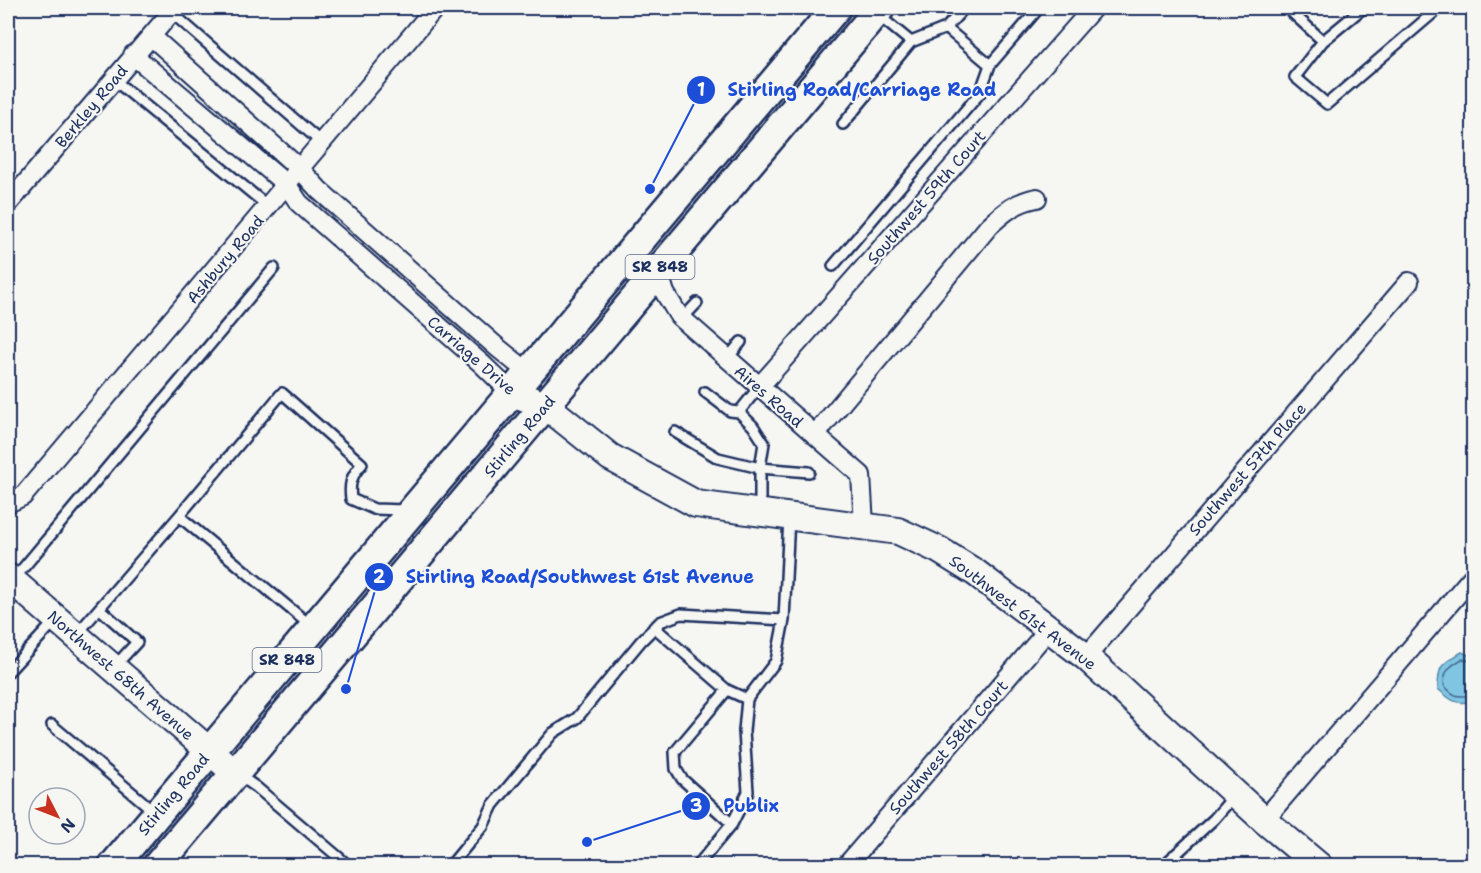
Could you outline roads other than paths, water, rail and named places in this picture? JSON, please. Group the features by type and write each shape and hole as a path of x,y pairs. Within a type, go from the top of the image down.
{"main road":[{"name":"Stirling Road","path":"113,866 836,8"},
{"name":"Stirling Road","path":"157,866 875,9"}],"street":[{"name":"Ashbury Road","path":"8,503 23,496 435,8"},
{"name":"Southwest 59th Court","path":"759,387 1093,8"},
{"name":"Berkley Road","path":"8,204 173,10"},
{"name":"Carriage Drive","path":"151,36 300,169 319,190 476,329 520,383"},
{"name":"Carriage Drive","path":"133,55 287,185 299,202 461,346 520,383 545,405"},
{"path":"815,435 989,226 1008,208 1037,198"},
{"name":"Aires Road","path":"658,270 665,293 682,319 861,475 864,525"},
{"name":"Southwest 57th Place","path":"1086,657 1409,282"},
{"path":"461,346 476,329"},
{"name":"Southwest 61st Avenue","path":"545,405 610,457 696,504 898,531 939,550 976,573 1086,657 1264,820 1319,866"},
{"path":"1264,820 1473,575"},
{"name":"Northwest 68th Avenue","path":"10,579 236,773"},
{"name":"Southwest 58th Court","path":"846,866 1049,629"}],"lane":[{"path":"843,124 911,42 946,28 964,8"},
{"path":"833,266 980,93 990,65 1039,8"},
{"path":"1287,8 1323,41"},
{"path":"1363,8 1323,41 1295,77 1327,104 1439,8"},
{"path":"875,9 911,42"},
{"path":"173,10 322,143"},
{"path":"946,28 990,65"},
{"path":"113,79 269,207"},
{"path":"10,579 274,268"},
{"path":"682,319 697,303"},
{"path":"727,359 741,342"},
{"path":"739,412 759,387"},
{"path":"705,392 730,411 739,412 753,426 764,443 760,468 760,513"},
{"path":"8,672 66,627 100,609 282,393 362,464 353,474 349,485 351,499 374,509 414,510"},
{"path":"675,432 718,458 760,468 809,472"},
{"path":"179,516 314,628"},
{"path":"696,866 732,824 748,792 744,731 747,699 776,661 784,620 789,516"},
{"path":"100,609 137,642 113,668"},
{"path":"450,866 483,826 493,804 553,733 577,718 660,622 681,615 784,620"},
{"path":"654,627 727,690 747,699"},
{"path":"727,690 675,752 676,769 682,779 732,824"},
{"path":"52,725 156,814"},
{"path":"236,773 256,787 349,866"},
{"path":"1163,866 1214,819 1236,794"},
{"path":"1174,855 1187,866"}],"water":[{"path":"1462,652 1473,657 1473,700 1463,703 1450,699 1438,689 1440,669"}],"place":[{"name":"Stirling Road/Carriage Road","path":"650,189"},
{"name":"Stirling Road/Southwest 61st Avenue","path":"346,689"},
{"name":"Publix","path":"587,842"}]}
